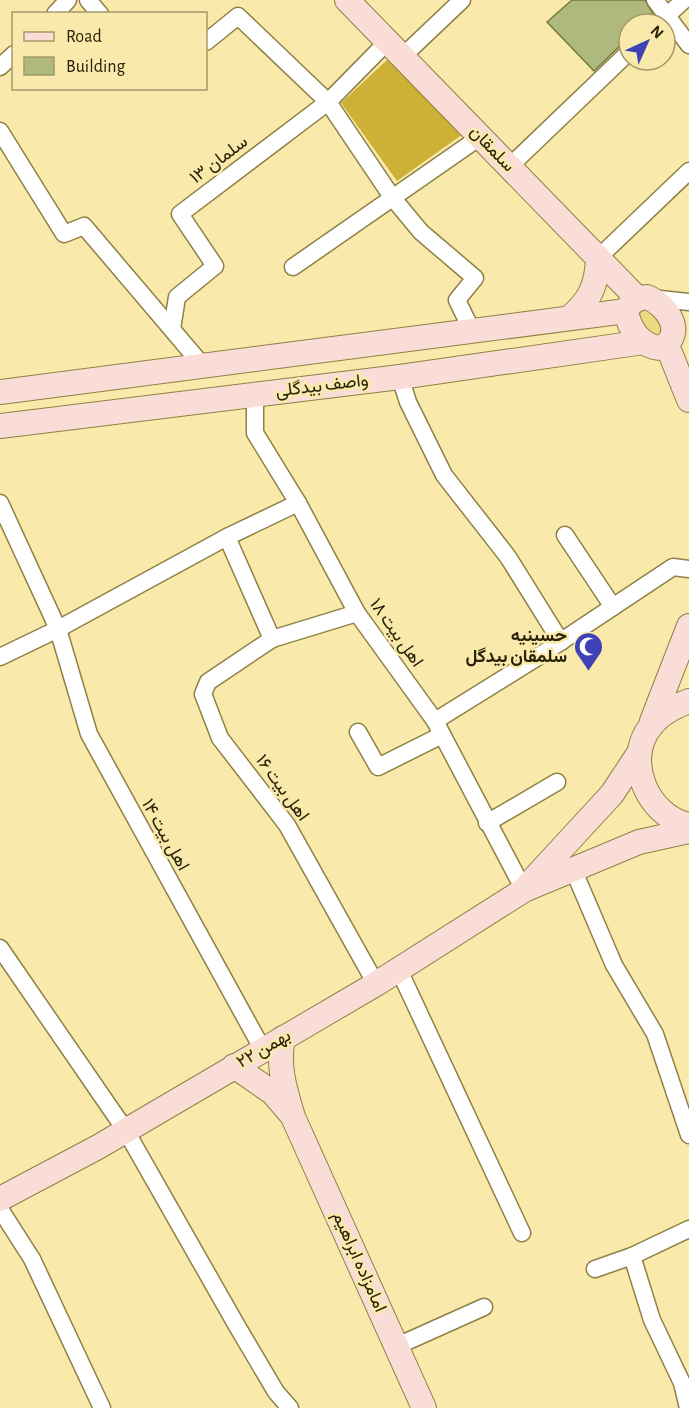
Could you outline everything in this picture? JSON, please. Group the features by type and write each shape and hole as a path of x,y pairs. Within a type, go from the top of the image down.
{"street":[{"path":"57,12 68,0"},
{"path":"88,0 98,12"},
{"name":"سلمقان","path":"347,0 598,258 637,302"},
{"name":"سلمان ۱۳","path":"172,328 177,297 215,266 180,214 462,0"},
{"path":"671,12 684,0"},
{"path":"207,41 238,16 327,102 392,197 421,232 475,278 457,300 472,331"},
{"path":"677,33 689,45"},
{"path":"0,67 12,56"},
{"path":"509,167 617,64"},
{"path":"0,131 64,234 84,226 203,366"},
{"path":"293,267 480,137"},
{"path":"569,318 582,307 591,293 597,279 598,258 689,171"},
{"path":"637,302 657,301 666,311 674,330 668,338"},
{"path":"637,302 689,302"},
{"path":"637,302 628,323 668,338"},
{"name":"واصف بیدگلی","path":"0,392 569,318 637,302"},
{"path":"668,338 689,400"},
{"name":"واصف بیدگلی","path":"0,426 400,377 668,338"},
{"path":"400,377 408,402 444,475 508,557 561,642"},
{"path":"63,384 71,417"},
{"name":"اهل بیت ۱۸","path":"255,394 255,433 298,503 357,614 439,728 524,890"},
{"name":"اهل بیت ۱۴","path":"0,503 58,629 88,734 263,1050"},
{"path":"0,657 58,629 226,537 298,503"},
{"path":"565,535 613,607"},
{"path":"226,537 272,639"},
{"path":"358,732 378,766 439,728 673,567 689,569"},
{"name":"اهل بیت ۱۶","path":"357,614 272,639 208,682 203,694 220,738 287,825 376,984"},
{"path":"650,726 689,626"},
{"path":"650,726 670,708 689,702"},
{"name":"۲۲ بهمن","path":"524,890 612,794 639,753 650,726"},
{"path":"639,753 641,781 655,806 679,823 689,825"},
{"path":"487,822 557,782"},
{"name":"۲۲ بهمن","path":"0,1199 126,1131 376,984 524,890 639,842 689,831"},
{"path":"573,869 614,965 655,1034 689,1135"},
{"path":"0,948 126,1131 276,1392 290,1408"},
{"path":"399,970 522,1233"},
{"name":"امامزاده ابراهیم","path":"283,1038 279,1057 282,1078 293,1117 424,1408"},
{"name":"امامزاده ابراهیم","path":"234,1066 273,1093 293,1117"},
{"path":"0,1209 32,1259 102,1408"},
{"path":"596,1269 632,1256 689,1229"},
{"path":"632,1256 652,1320 686,1382 688,1408"},
{"path":"397,1346 484,1307"}],"shaded area":[{"path":"389,58 463,134 397,181 341,103"},
{"path":"639,305 653,308 668,331 654,339 634,317"}],"building":[{"path":"572,0 645,0 652,12 617,12 617,49 594,71 547,22"}],"place":[{"name":"حسینیه سلمقان بیدگل","path":"588,672"}]}
